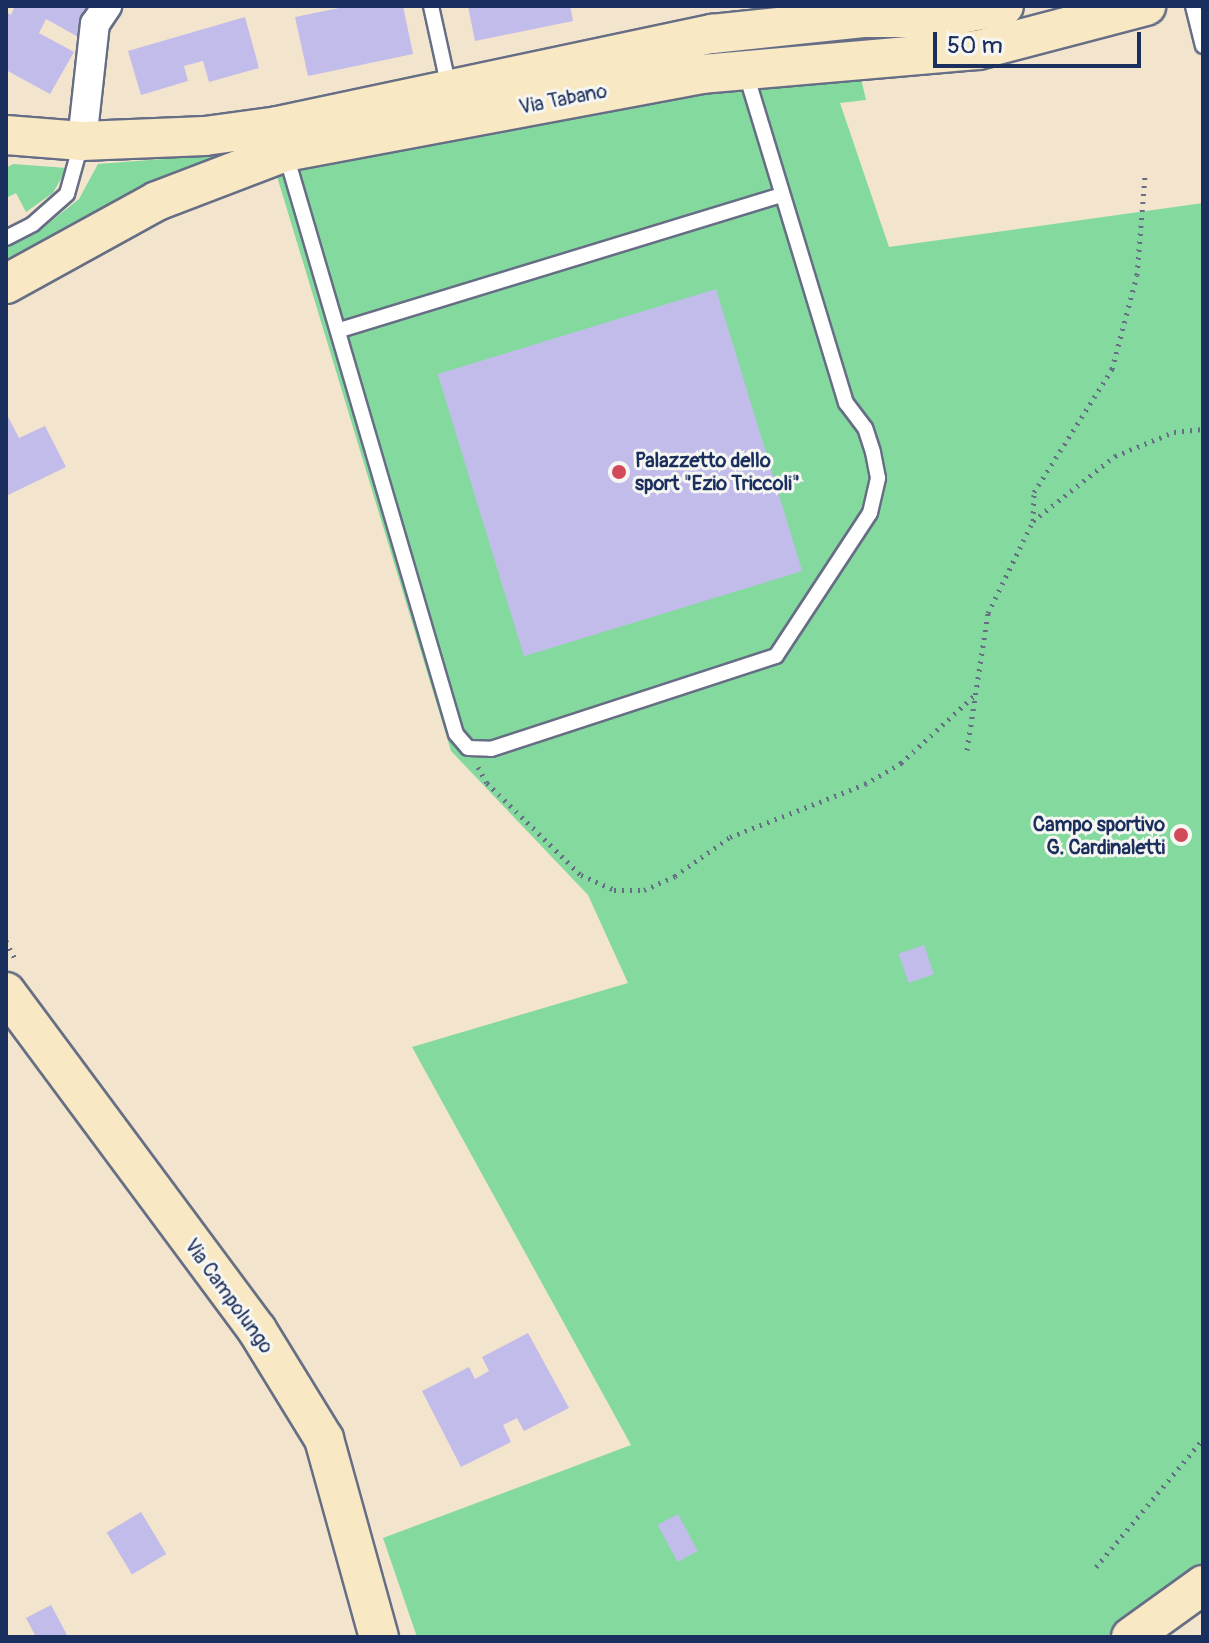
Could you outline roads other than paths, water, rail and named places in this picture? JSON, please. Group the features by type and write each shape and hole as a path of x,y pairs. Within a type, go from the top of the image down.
{"street":[{"path":"82,141 95,24 107,6"},
{"name":"Via Tabano","path":"6,284 157,201 281,139 449,89 712,34 865,18 938,18 1004,6"},
{"name":"Via Tabano","path":"9,138 82,141 205,136 281,139 745,71 978,50 1146,6"},
{"name":"Via Campolungo","path":"6,992 257,1330 324,1439 379,1637"},
{"path":"1131,1637 1203,1585"}],"lane":[{"path":"431,6 449,89"},
{"path":"1193,6 1203,46"},
{"path":"281,139 340,330 342,355 456,734 468,748 491,749 776,656 870,513 878,478 873,452 865,428 846,403 745,71"},
{"path":"6,238 33,224 67,194 82,141"},
{"path":"340,330 781,195"}],"place":[{"name":"Palazzetto dello sport \"Ezio Triccoli\"","path":"619,472"},
{"name":"Campo sportivo G. Cardinaletti","path":"1181,835"}]}
